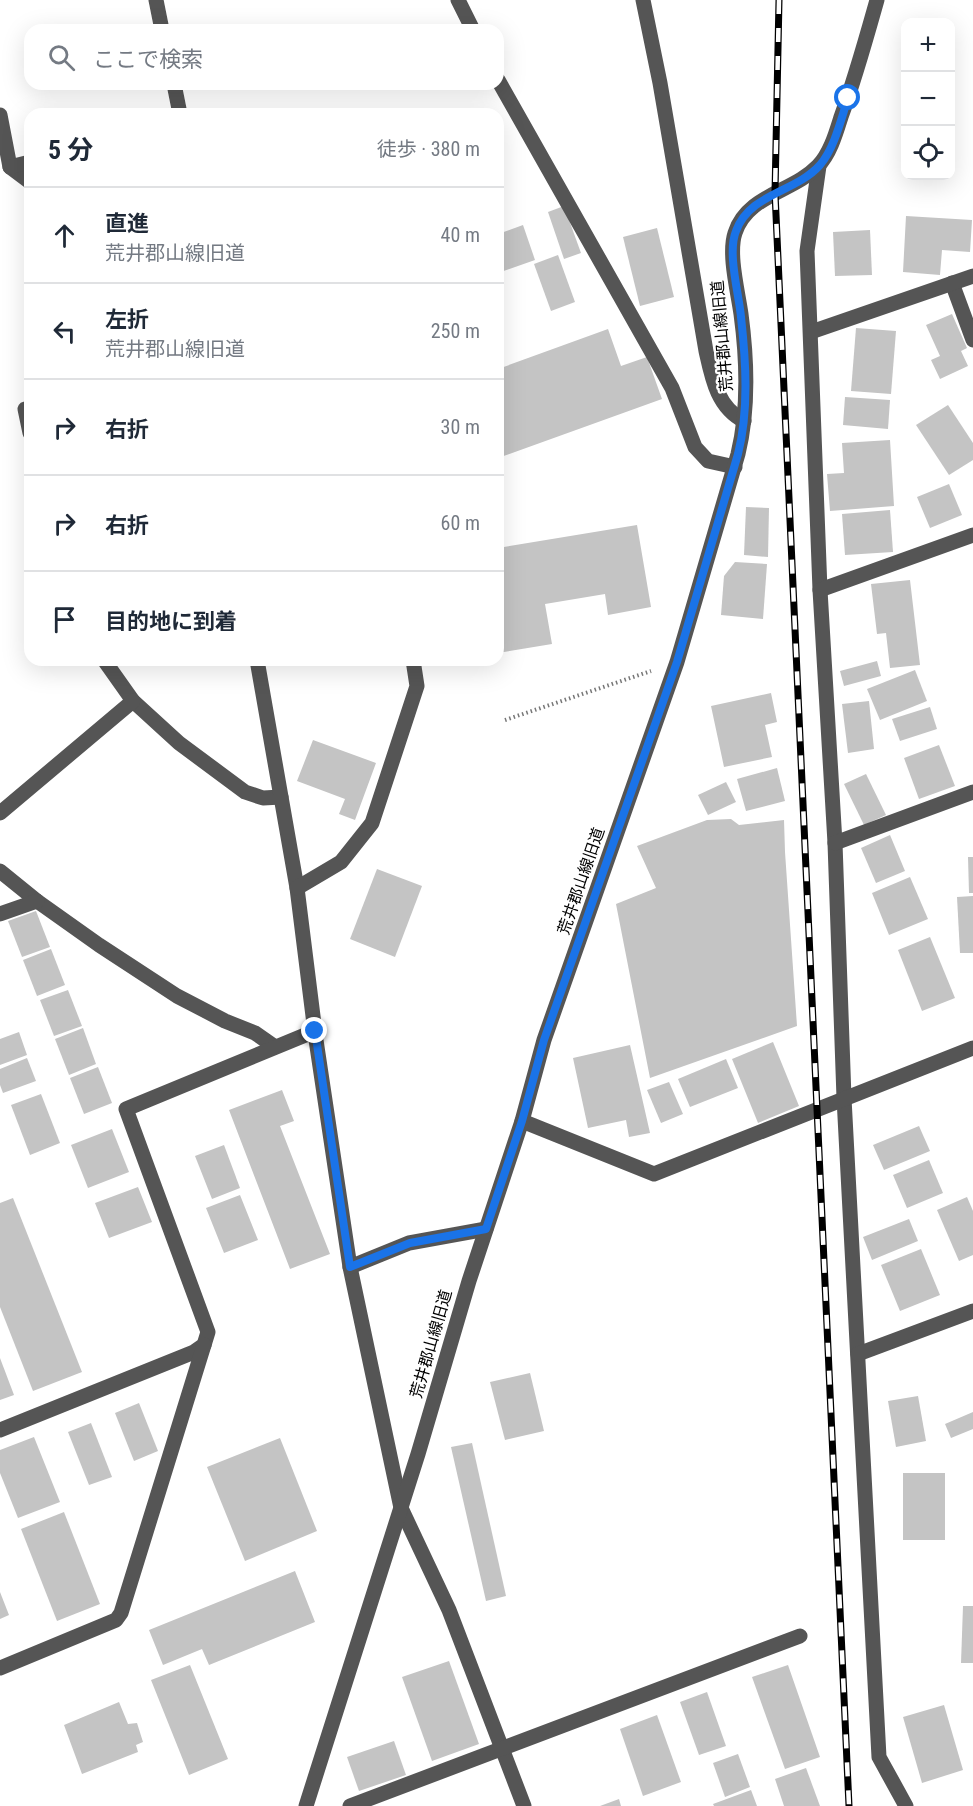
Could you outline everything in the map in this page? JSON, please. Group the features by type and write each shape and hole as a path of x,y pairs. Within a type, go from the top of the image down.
{"street":[{"path":"156,0 161,24"},
{"path":"458,0 470,24"},
{"path":"643,0 660,83 706,351 720,398 736,417 744,421"},
{"name":"荒井郡山線旧道","path":"306,1806 401,1508 469,1281 522,1121 544,1040 677,662 735,466 744,421 745,365 741,315 734,274 735,232 751,207 804,178 819,166 825,157 838,126 877,0"},
{"path":"175,90 179,108"},
{"path":"504,90 672,388 695,447 713,464 735,466"},
{"path":"0,115 10,167 24,178"},
{"path":"10,167 24,164"},
{"path":"819,166 807,251 820,590 835,843 844,1098 879,1757 906,1806"},
{"path":"811,332 973,276"},
{"path":"952,283 973,340"},
{"path":"820,590 973,535"},
{"path":"108,666 133,701 178,743 245,792 263,798 281,797"},
{"path":"258,666 297,888 315,1031 350,1267 401,1508 449,1610 524,1806"},
{"path":"297,888 341,862 372,823 417,686 414,666"},
{"path":"0,813 133,701"},
{"path":"835,843 973,792"},
{"path":"0,871 37,901 99,945 177,996 225,1021 255,1033 275,1047"},
{"path":"0,914 37,901"},
{"path":"0,1668 116,1620 121,1613 208,1332 126,1109 315,1031"},
{"path":"522,1121 654,1174 973,1048"},
{"path":"350,1267 410,1243 486,1229"},
{"path":"858,1354 973,1311"},
{"path":"0,1430 194,1352 204,1345"},
{"path":"350,1806 800,1636"}],"path":[{"path":"505,720 677,662"}],"building":[{"path":"564,206 581,253 564,259 548,212"},
{"path":"906,216 972,220 970,252 942,250 940,275 903,272"},
{"path":"523,225 535,260 504,271 504,232"},
{"path":"657,228 674,297 640,306 623,237"},
{"path":"870,230 872,275 835,276 833,232"},
{"path":"558,255 575,302 551,311 534,264"},
{"path":"952,314 967,348 961,351 968,366 940,379 931,360 940,356 926,325"},
{"path":"856,328 896,331 891,394 851,391"},
{"path":"608,329 621,366 647,357 662,399 504,456 504,367"},
{"path":"845,397 890,400 888,429 843,425"},
{"path":"948,405 973,443 973,460 949,475 916,425"},
{"path":"890,440 894,506 830,511 827,474 844,473 842,443"},
{"path":"949,484 962,515 930,528 917,497"},
{"path":"746,507 769,508 768,557 744,555"},
{"path":"890,510 893,552 845,555 842,514"},
{"path":"637,525 651,607 608,615 605,594 545,604 552,644 504,652 504,547"},
{"path":"735,562 767,564 763,619 721,615 724,576"},
{"path":"910,580 920,665 890,668 886,633 877,634 871,584"},
{"path":"877,661 881,676 844,686 840,671"},
{"path":"915,670 927,701 880,720 867,689"},
{"path":"771,693 777,722 765,725 772,757 724,767 711,706"},
{"path":"869,701 874,749 848,753 842,704"},
{"path":"930,707 937,729 900,741 892,719"},
{"path":"313,740 376,763 355,820 339,814 345,799 297,781"},
{"path":"939,745 955,786 919,799 904,758"},
{"path":"777,768 785,801 746,811 737,779"},
{"path":"866,774 886,815 864,825 844,784"},
{"path":"726,782 736,802 708,815 698,795"},
{"path":"731,819 739,825 784,820 797,1026 650,1078 616,904 656,888 637,846 707,820"},
{"path":"890,835 905,871 876,883 861,848"},
{"path":"968,857 973,857 973,893 969,893"},
{"path":"377,869 422,886 395,957 350,939"},
{"path":"910,877 928,919 889,935 872,893"},
{"path":"973,896 973,953 960,953 957,897"},
{"path":"36,911 50,947 22,957 8,921"},
{"path":"930,937 955,998 922,1011 898,950"},
{"path":"51,949 65,985 37,996 23,960"},
{"path":"68,990 82,1026 54,1036 40,1000"},
{"path":"83,1028 96,1064 69,1075 55,1039"},
{"path":"19,1032 27,1055 0,1065 0,1039"},
{"path":"773,1042 799,1106 758,1123 732,1059"},
{"path":"630,1045 650,1133 629,1137 626,1120 588,1128 573,1058"},
{"path":"27,1058 36,1081 3,1093 0,1085 0,1069"},
{"path":"726,1059 738,1088 690,1107 678,1079"},
{"path":"98,1067 112,1103 84,1114 70,1078"},
{"path":"669,1082 683,1114 661,1123 647,1090"},
{"path":"282,1090 294,1121 280,1126 330,1254 290,1269 229,1110"},
{"path":"41,1094 60,1143 30,1155 11,1105"},
{"path":"919,1126 930,1151 884,1170 873,1145"},
{"path":"112,1129 129,1172 88,1188 71,1145"},
{"path":"224,1145 240,1188 212,1199 195,1156"},
{"path":"929,1160 943,1193 907,1208 893,1175"},
{"path":"138,1187 152,1222 109,1238 95,1203"},
{"path":"240,1195 258,1240 224,1253 206,1208"},
{"path":"967,1197 973,1211 973,1255 959,1261 937,1210"},
{"path":"13,1198 82,1372 33,1391 0,1307 0,1203"},
{"path":"909,1219 918,1241 872,1260 863,1237"},
{"path":"921,1249 940,1295 900,1311 881,1265"},
{"path":"0,1358 14,1395 0,1400"},
{"path":"530,1373 544,1431 505,1440 490,1382"},
{"path":"918,1396 926,1441 896,1447 888,1401"},
{"path":"139,1403 158,1451 134,1461 115,1413"},
{"path":"973,1412 973,1429 951,1438 945,1424"},
{"path":"91,1423 112,1477 89,1485 68,1432"},
{"path":"34,1437 60,1502 18,1518 0,1473 0,1450"},
{"path":"280,1438 317,1531 245,1561 207,1467"},
{"path":"472,1443 506,1596 486,1601 451,1447"},
{"path":"903,1473 945,1473 945,1540 903,1540"},
{"path":"64,1512 100,1604 57,1621 21,1529"},
{"path":"295,1571 315,1622 209,1665 202,1649 163,1665 149,1630"},
{"path":"0,1592 9,1615 0,1619"},
{"path":"963,1606 973,1606 973,1663 961,1663"},
{"path":"449,1661 479,1744 432,1761 402,1677"},
{"path":"190,1665 228,1759 189,1775 151,1680"},
{"path":"788,1665 820,1757 785,1769 752,1677"},
{"path":"707,1692 726,1746 699,1755 680,1702"},
{"path":"119,1702 128,1724 137,1723 143,1742 136,1745 138,1752 82,1774 64,1725"},
{"path":"944,1705 963,1770 922,1783 903,1717"},
{"path":"657,1715 681,1782 643,1796 620,1729"},
{"path":"394,1741 406,1775 359,1791 347,1757"},
{"path":"738,1754 750,1787 725,1797 713,1763"},
{"path":"806,1768 820,1806 784,1806 775,1779"},
{"path":"751,1790 757,1806 714,1806 713,1804"},
{"path":"619,1799 621,1806 600,1806"}],"railway":[{"path":"779,0 775,193 849,1806"}],"route":[{"path":"315,1031 350,1267 410,1243 486,1229 522,1121 544,1040 677,662 738,454 744,421 745,365 741,315 734,274 735,232 751,207 804,178 819,166 835,135 848,98"}]}
